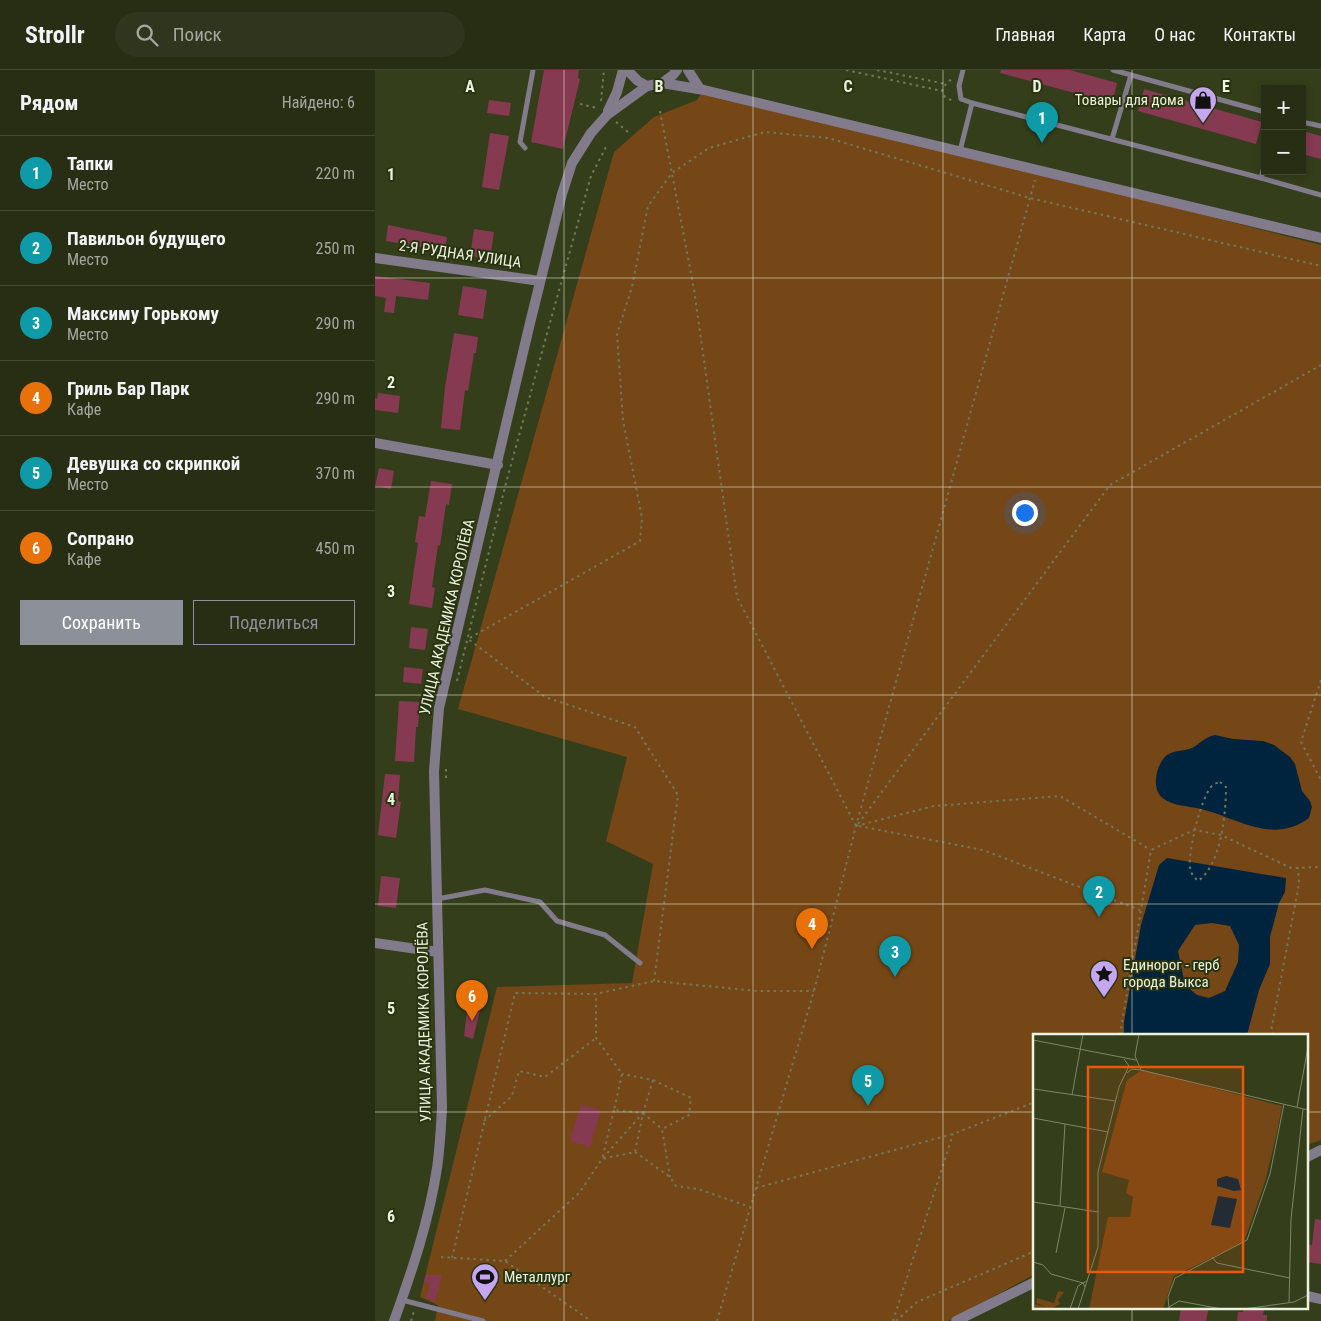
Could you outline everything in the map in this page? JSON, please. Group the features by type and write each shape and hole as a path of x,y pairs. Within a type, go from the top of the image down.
{"street":[{"path":"610,117 623,70"},
{"path":"627,70 647,86"},
{"path":"662,83 677,70"},
{"path":"689,70 700,89"},
{"path":"610,117 647,86 662,83 700,89 1321,238"},
{"name":"УЛИЦА АКАДЕМИКА КОРОЛЁВА","path":"394,1321 422,1236 437,1169 440,1140 442,1107 434,771 439,708 562,194 572,163 591,132 610,117"},
{"name":"2-Я РУДНАЯ УЛИЦА","path":"375,258 540,281"},
{"path":"375,443 497,465"},
{"path":"375,943 438,952"},
{"path":"1309,1156 1321,1150"},
{"path":"956,1321 1033,1283"}],"lane":[{"path":"525,148 520,142 533,70"},
{"path":"963,70 959,86 961,99 972,103 1321,195"},
{"path":"1113,70 1261,111"},
{"path":"1111,139 1131,75"},
{"path":"959,151 972,103"},
{"path":"1306,123 1321,126"},
{"path":"436,900 485,890 540,902 557,921 605,935 640,963"},
{"path":"402,1300 483,1321"}],"path":[{"path":"580,104 600,108 604,70"},
{"path":"846,70 942,91"},
{"path":"877,70 946,84"},
{"path":"660,112 694,289 737,597 856,826"},
{"path":"610,117 628,132"},
{"path":"468,640 640,541 642,518 623,420 617,334 632,287 648,206 672,174 709,148 765,132 828,138 1030,198 1321,266"},
{"path":"457,684 506,483 591,176 607,145"},
{"path":"717,1321 814,991 856,826 1038,170"},
{"path":"856,826 1110,485 1321,365"},
{"path":"468,640 545,697 635,727 678,795 654,982"},
{"path":"1321,680 1301,742 1321,780"},
{"path":"446,761 446,779"},
{"path":"1220,782 1226,787 1226,804 1221,834 1216,853 1204,877 1198,881 1193,876 1190,866 1194,830 1204,800 1212,785 1220,782"},
{"path":"856,826 934,806 1061,796 1151,850"},
{"path":"856,826 983,850 1141,911"},
{"path":"1151,850 1194,830 1221,834 1291,868 1321,867"},
{"path":"1120,1034 1151,850"},
{"path":"1272,1034 1271,1031 1299,884 1298,868"},
{"path":"452,1258 515,993 596,994 654,982 758,991 814,991"},
{"path":"596,994 596,1038 622,1074 653,1080 691,1098 689,1115 662,1129"},
{"path":"483,1122 512,1096 519,1071 545,1076 596,1038"},
{"path":"602,1159 622,1074"},
{"path":"635,1152 653,1080"},
{"path":"756,1188 953,1134 1033,1103"},
{"path":"614,1110 643,1114 662,1129 669,1177"},
{"path":"505,1261 580,1192 602,1159 643,1114"},
{"path":"894,1321 953,1134"},
{"path":"602,1159 635,1152 669,1177 676,1186 698,1188 751,1207"},
{"path":"894,1321 917,1302 1033,1252"},
{"path":"441,1257 505,1261 591,1321"}],"shaded area":[{"path":"704,90 1321,245 1321,1140 1309,1144 1309,1034 1033,1034 1033,1275 948,1321 435,1321 438,1305 420,1297 497,987 632,983 653,864 606,841 627,757 458,709 614,152 654,117 697,100"}],"water":[{"path":"1215,735 1233,739 1263,741 1274,745 1290,757 1295,764 1302,791 1312,807 1309,818 1295,826 1282,829 1268,829 1255,827 1215,813 1176,804 1164,799 1157,790 1156,783 1156,777 1163,759 1174,752 1192,748"},
{"path":"1167,858 1286,878 1285,892 1279,903 1270,937 1270,964 1259,990 1247,1034 1124,1034 1124,1022 1141,925 1159,865","holes":["1212,923 1230,926 1239,945 1238,962 1225,991 1209,998 1197,995 1185,985 1178,951 1195,925"]}],"building":[{"path":"544,70 579,70 578,78 580,79 563,149 531,142"},
{"path":"1001,70 1070,70 1117,83 1112,103 1000,73"},
{"path":"1144,89 1261,122 1261,126 1256,144 1138,111"},
{"path":"489,100 511,103 509,116 487,113"},
{"path":"1306,132 1321,136 1321,159 1306,155"},
{"path":"490,133 509,136 499,190 482,187"},
{"path":"388,225 447,237 445,251 386,241"},
{"path":"474,229 494,232 490,259 470,256"},
{"path":"375,276 430,283 428,300 396,296 394,313 384,312 386,298 375,296"},
{"path":"463,286 487,290 483,319 458,315"},
{"path":"454,333 478,337 468,391 465,390 460,430 441,428 445,387"},
{"path":"378,393 400,396 398,413 375,410 375,398 377,399"},
{"path":"379,468 394,471 391,489 375,486"},
{"path":"431,481 452,484 449,505 446,504 440,546 438,545 432,587 435,588 432,608 409,604 418,543 415,542 419,516 425,517"},
{"path":"411,627 428,629 425,650 409,648"},
{"path":"404,667 423,669 421,684 403,682"},
{"path":"399,701 420,702 414,762 395,761"},
{"path":"385,774 400,775 398,801 401,802 396,838 378,835"},
{"path":"381,876 400,878 396,908 378,906"},
{"path":"468,1002 482,1002 473,1039 464,1036"},
{"path":"581,1105 601,1110 590,1147 570,1141"},
{"path":"1315,1219 1321,1220 1321,1264 1309,1262 1309,1244 1312,1245"},
{"path":"426,1275 442,1275 435,1302 426,1298 430,1284 424,1282"},
{"path":"1181,1308 1209,1308 1206,1321 1179,1321"},
{"path":"1244,1308 1264,1310 1263,1315 1267,1315 1267,1321 1237,1321 1238,1312 1243,1312"}],"place":[{"name":"Товары для дома","path":"1203,124"},
{"name":"Тапки","path":"1042,143"},
{"name":"Павильон будущего","path":"1099,917"},
{"name":"Гриль Бар Парк","path":"812,949"},
{"name":"Максиму Горькому","path":"895,977"},
{"name":"Единорог - герб города Выкса","path":"1104,998"},
{"name":"Сопрано","path":"472,1021"},
{"name":"Девушка со скрипкой","path":"868,1106"},
{"name":"Металлург","path":"485,1301"}]}
